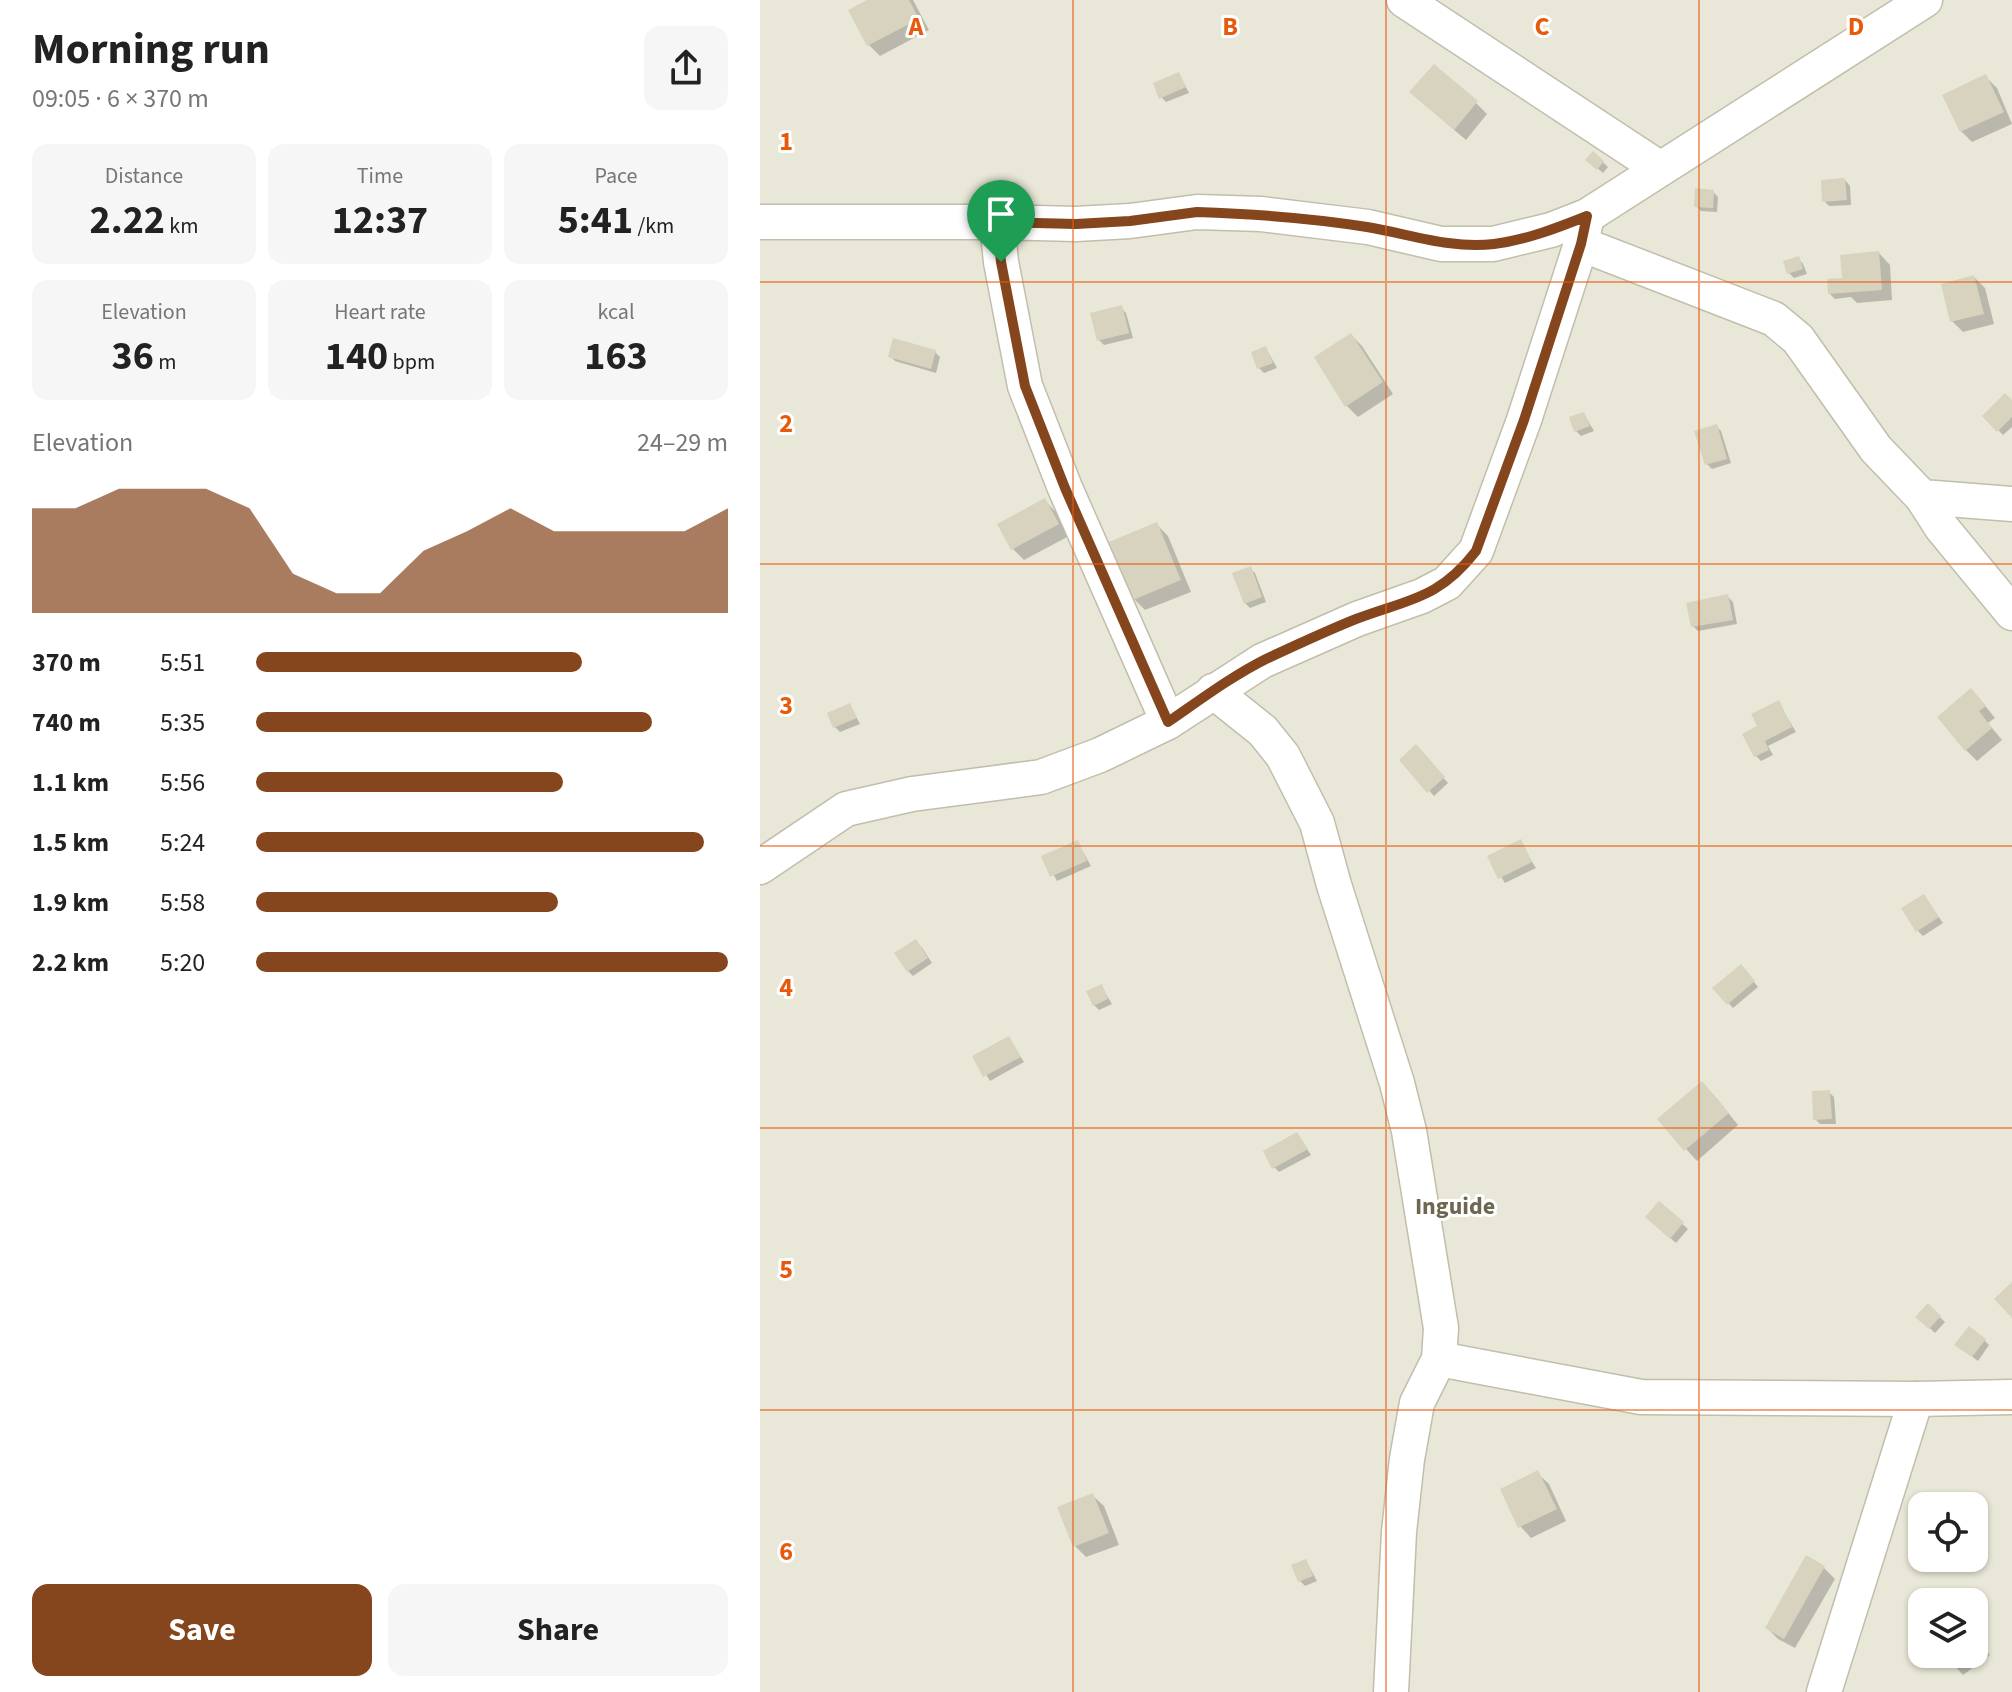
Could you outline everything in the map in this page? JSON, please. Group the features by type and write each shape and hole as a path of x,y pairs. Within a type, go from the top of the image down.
{"street":[{"path":"1404,0 1659,168"},
{"path":"760,867 846,809 912,794 1041,777 1100,755 1168,722 1262,661 1447,583 1476,551 1524,420 1584,230 1659,168 1925,0"},
{"path":"760,222 1076,224 1197,212 1261,214 1368,227 1441,244 1493,244 1551,230 1584,230 1774,319 1798,339 1876,449 1922,497 1942,528 2012,613"},
{"path":"997,222 1001,262 1025,386 1065,488 1168,722"},
{"path":"1922,497 2012,504"},
{"path":"1213,691 1263,731 1283,756 1317,823 1409,1131 1441,1328 1439,1359 1417,1403 1412,1424 1399,1532 1391,1692"},
{"path":"1439,1359 1641,1397 2012,1397"},
{"path":"1824,1692 1916,1399"}],"shaded area":[{"path":"760,0 2012,0 2012,1692 760,1692"}],"building":[{"path":"867,0 909,0 919,19 867,46 848,10"},
{"path":"1434,64 1478,101 1454,130 1409,92"},
{"path":"1179,72 1186,87 1159,99 1153,83"},
{"path":"1986,74 2004,112 1960,132 1942,95"},
{"path":"1593,151 1604,161 1597,170 1585,160"},
{"path":"1845,178 1847,200 1822,202 1821,180"},
{"path":"1695,188 1714,190 1713,208 1694,207"},
{"path":"1879,251 1882,290 1828,294 1827,279 1842,278 1840,255"},
{"path":"1799,256 1803,269 1787,274 1783,261"},
{"path":"1974,275 1984,314 1950,322 1941,284"},
{"path":"1122,305 1129,333 1097,341 1090,313"},
{"path":"1351,333 1383,382 1345,407 1314,357"},
{"path":"893,338 936,350 931,369 888,357"},
{"path":"1266,346 1273,363 1257,369 1251,352"},
{"path":"2005,393 2012,400 2012,417 1997,432 1982,416"},
{"path":"1584,412 1590,426 1574,432 1569,417"},
{"path":"1717,424 1727,459 1705,465 1694,431"},
{"path":"1045,498 1059,524 1011,550 997,524"},
{"path":"1157,522 1181,580 1133,600 1109,542"},
{"path":"1251,566 1262,597 1244,604 1232,573"},
{"path":"1728,594 1733,620 1691,627 1686,603"},
{"path":"1971,688 1986,706 1979,711 1992,728 1965,751 1937,717"},
{"path":"1779,700 1792,727 1765,741 1769,750 1754,757 1742,734 1757,726 1751,714"},
{"path":"850,703 857,718 833,728 827,713"},
{"path":"1416,744 1445,777 1427,793 1399,760"},
{"path":"1521,839 1532,862 1498,879 1487,856"},
{"path":"1078,840 1087,861 1050,877 1041,856"},
{"path":"1924,894 1939,917 1916,932 1901,908"},
{"path":"916,939 928,958 907,972 894,953"},
{"path":"1741,964 1755,981 1727,1005 1712,988"},
{"path":"1102,984 1108,999 1093,1006 1086,991"},
{"path":"1009,1036 1021,1057 983,1077 972,1056"},
{"path":"1702,1081 1729,1113 1684,1151 1657,1119"},
{"path":"1830,1090 1832,1119 1813,1120 1812,1091"},
{"path":"1297,1132 1308,1149 1272,1169 1263,1151"},
{"path":"1659,1201 1684,1222 1670,1239 1645,1217"},
{"path":"2012,1282 2012,1318 1994,1299"},
{"path":"1928,1303 1941,1316 1929,1329 1915,1317"},
{"path":"1969,1326 1986,1339 1972,1357 1954,1345"},
{"path":"1538,1470 1557,1509 1518,1528 1500,1489"},
{"path":"1093,1493 1109,1533 1073,1547 1057,1507"},
{"path":"1806,1555 1825,1566 1784,1639 1765,1628"},
{"path":"1306,1559 1313,1576 1298,1582 1291,1565"}],"district":[{"name":"Inguide","path":"1455,1206"}],"route":[{"path":"1197,212 1261,214 1368,227 1441,244 1493,244 1551,230 1587,216 1581,244 1524,420 1495,492 1476,551 1464,566 1447,583 1422,596 1357,619 1262,661 1168,722 1065,488 1025,386 1001,262 997,222 1076,224 1197,212"}]}
